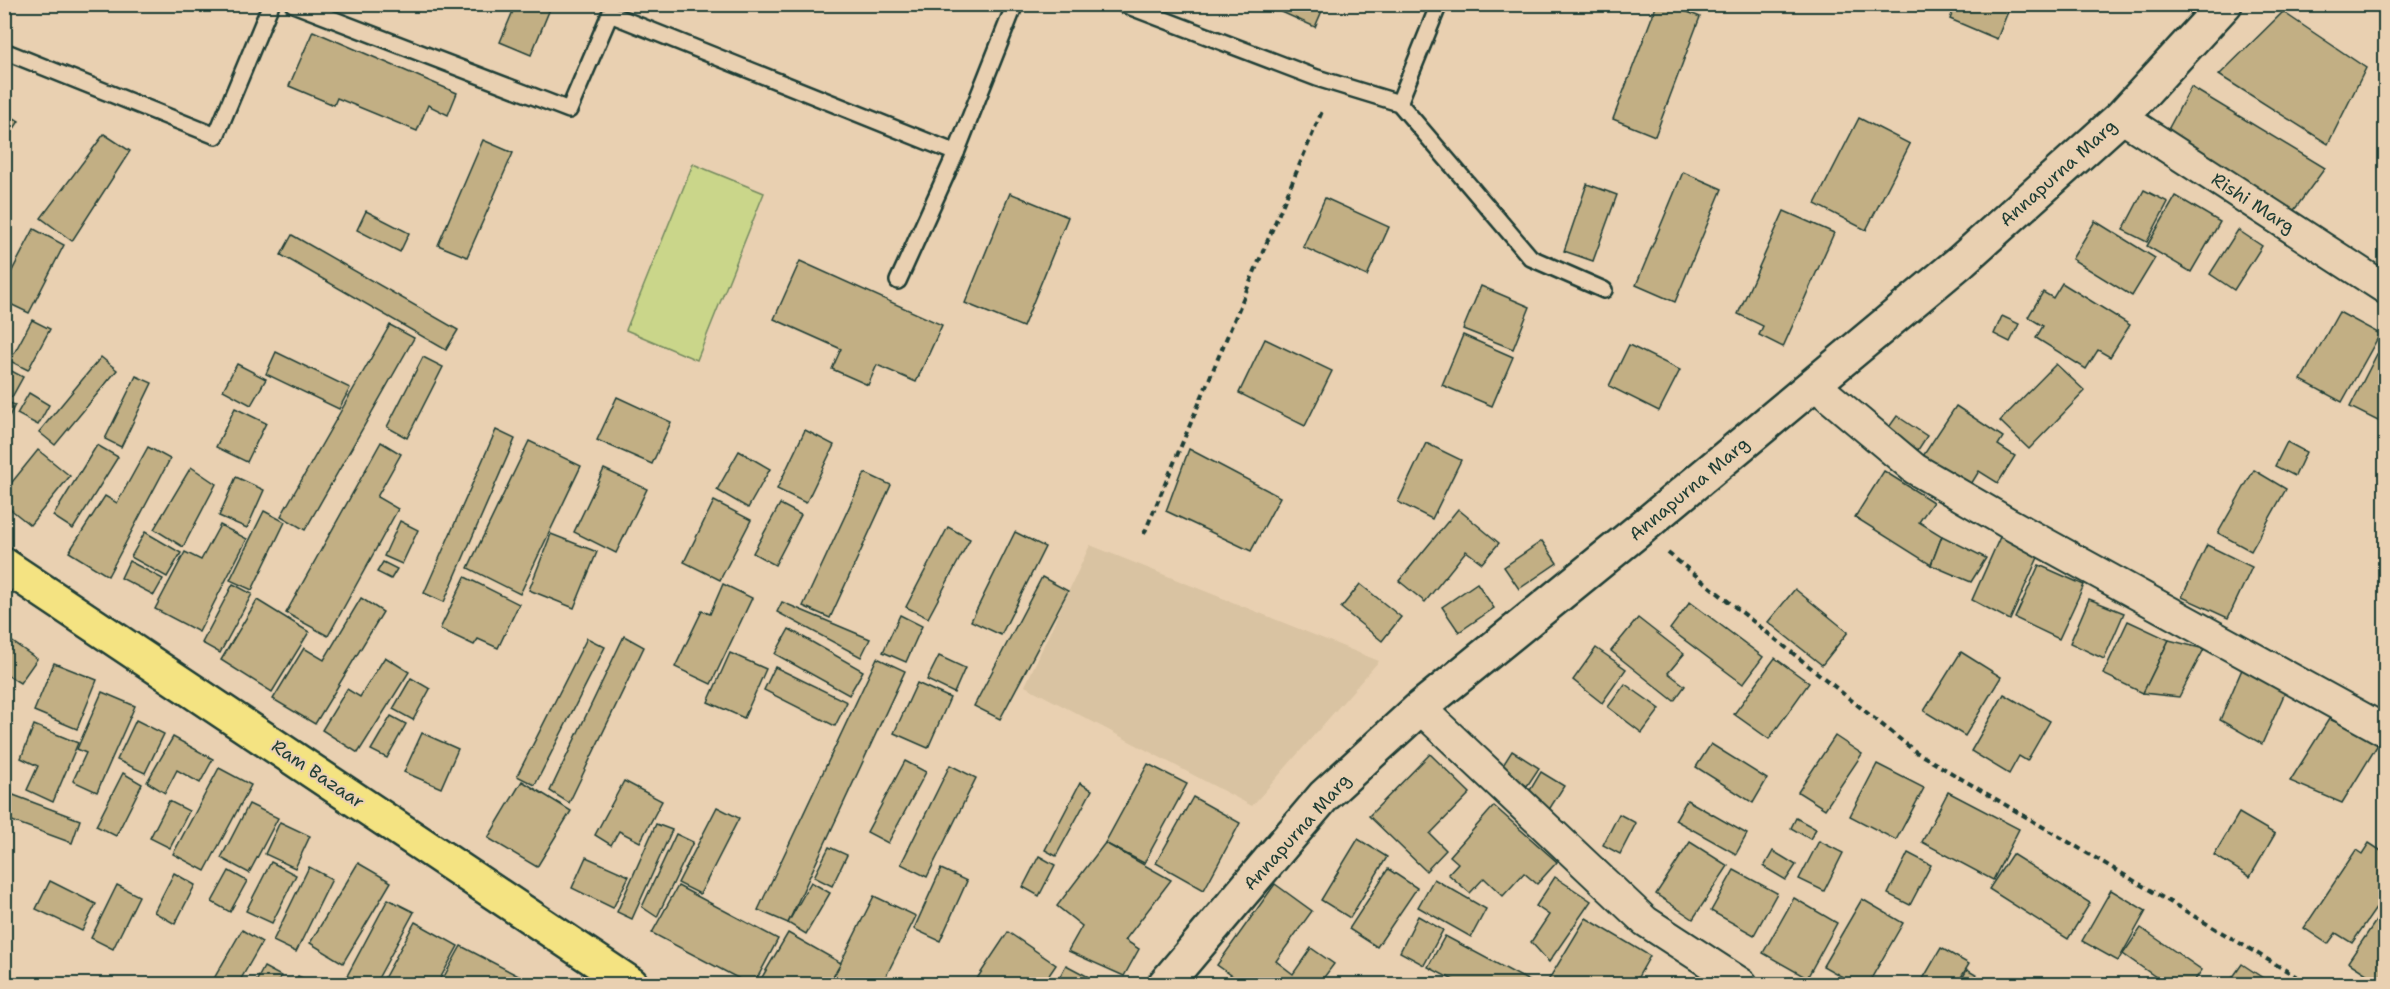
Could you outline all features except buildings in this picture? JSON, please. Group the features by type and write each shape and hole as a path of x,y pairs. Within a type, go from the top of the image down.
{"main road":[{"name":"Annapurna Marg","path":"1165,984 1324,796 1420,708 1639,530 1960,262 2121,117 2225,4"},
{"name":"Ram Bazaar","path":"4,565 632,984"}],"street":[{"name":"Rishi Marg","path":"2121,117 2385,289"},
{"path":"1814,384 1915,469 2018,529 2385,731"},
{"path":"1420,708 1645,921 1742,984"}],"lane":[{"path":"4,51 216,136 271,4"},
{"path":"293,4 569,110 610,14 956,153"},
{"path":"898,281 956,153 1015,4"},
{"path":"1123,4 1334,84 1399,103 1531,258 1604,290"},
{"path":"1399,103 1439,4"}],"path":[{"path":"1143,534 1334,84"},
{"path":"1639,530 1916,752 2309,984"}],"shaded area":[{"path":"1090,545 1379,661 1252,806 1025,686"}],"green space":[{"path":"693,164 764,193 697,360 626,330"}]}
